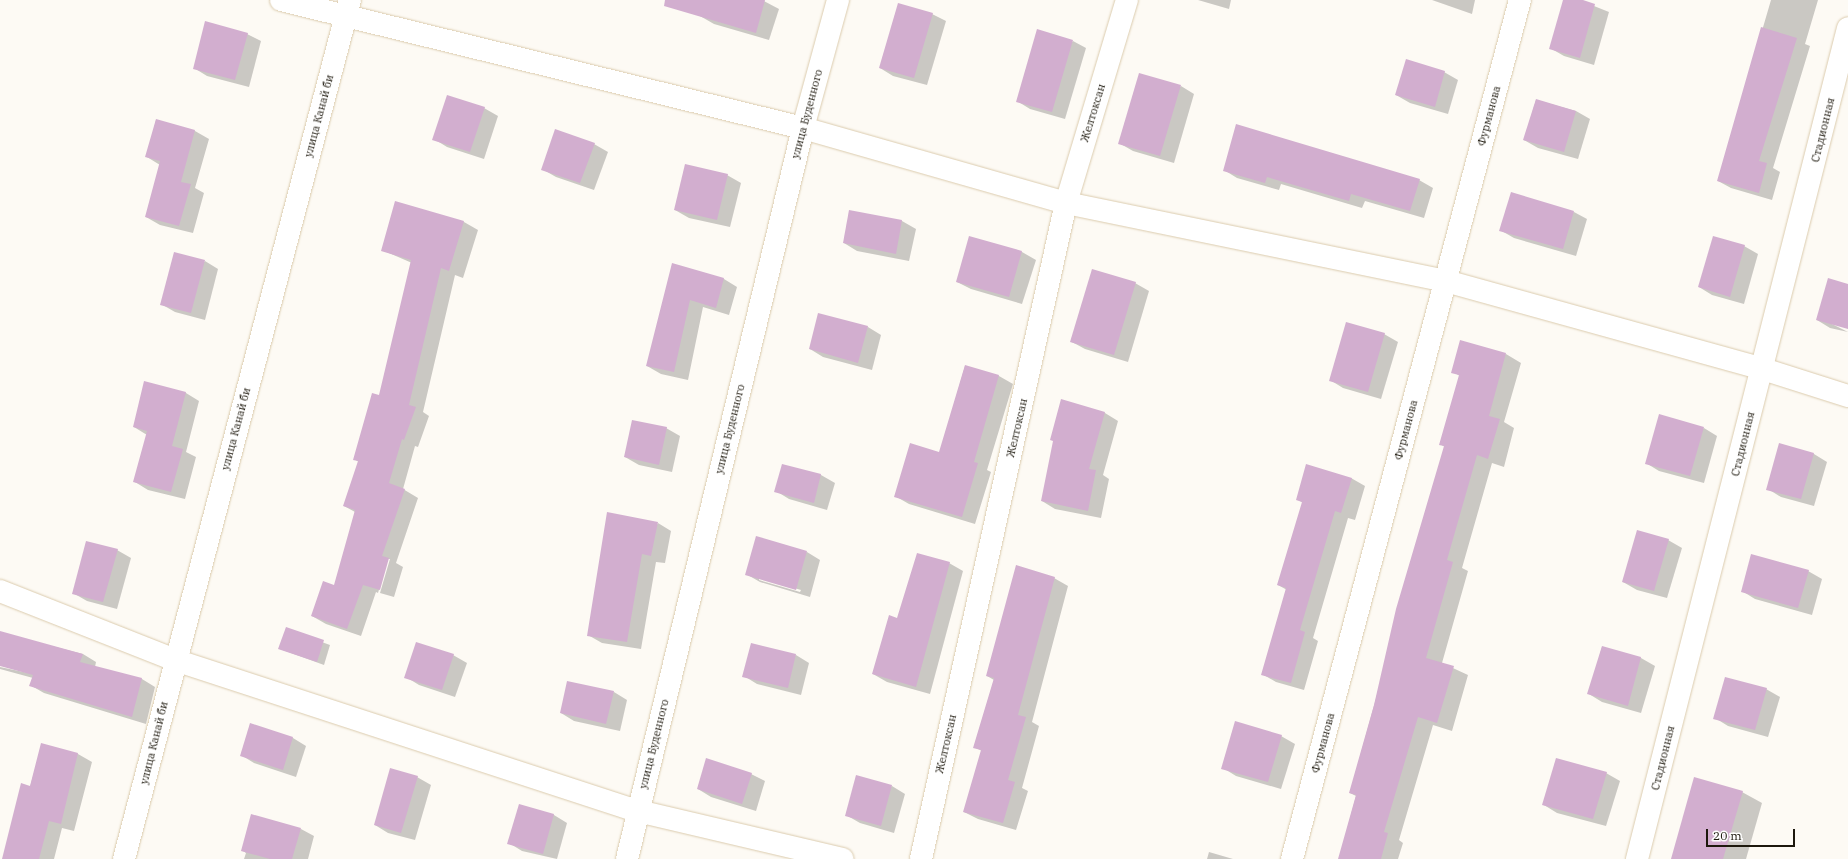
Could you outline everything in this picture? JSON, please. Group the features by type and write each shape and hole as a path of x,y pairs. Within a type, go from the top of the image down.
{"street":[{"path":"281,0 347,9 803,128 1066,203 1446,281 1763,369 1848,396"},
{"name":"улица Буденного","path":"627,859 803,128 838,0"},
{"name":"Желтоксан","path":"921,859 1066,203 1127,0"},
{"name":"Фурманова","path":"1292,859 1520,0"},
{"name":"улица Канай би","path":"124,859 347,9"},
{"name":"Стадионная","path":"1637,859 1763,369 1848,28"},
{"path":"0,591 175,660 638,811 842,859"}],"building":[{"path":"665,0 765,0 756,33 664,6"},
{"path":"1563,0 1583,0 1595,4 1580,58 1549,49"},
{"path":"898,3 933,13 914,78 879,68"},
{"path":"205,21 248,33 235,80 193,69"},
{"path":"1761,27 1797,38 1759,161 1767,163 1759,193 1717,181"},
{"path":"1037,29 1073,40 1052,112 1016,102"},
{"path":"1406,59 1445,71 1435,107 1395,95"},
{"path":"1139,73 1181,85 1160,156 1118,144"},
{"path":"447,95 485,107 470,152 432,140"},
{"path":"1536,99 1576,111 1564,152 1523,140"},
{"path":"156,119 195,130 181,182 191,184 179,226 145,217 160,161 145,157"},
{"path":"1236,124 1420,179 1410,211 1351,194 1349,201 1267,177 1265,183 1223,171"},
{"path":"555,129 595,143 580,183 541,170"},
{"path":"685,164 728,174 717,220 674,210"},
{"path":"1511,192 1574,211 1563,249 1499,231"},
{"path":"395,201 464,221 449,271 441,268 409,405 416,407 404,440 402,439 389,483 405,489 382,556 389,558 380,590 363,585 347,629 311,616 323,581 334,585 355,510 343,506 358,461 353,460 372,393 379,395 411,260 381,251"},
{"path":"849,210 902,220 896,254 843,243"},
{"path":"969,236 1022,251 1009,297 956,282"},
{"path":"1713,236 1745,245 1730,297 1698,287"},
{"path":"174,252 205,260 191,313 160,305"},
{"path":"672,263 724,278 716,308 690,300 674,372 646,366"},
{"path":"1092,269 1136,282 1114,355 1070,342"},
{"path":"1828,278 1848,284 1848,329 1816,320"},
{"path":"818,313 868,326 858,363 809,349"},
{"path":"1346,322 1385,333 1368,392 1329,381"},
{"path":"1460,340 1506,353 1489,416 1500,419 1488,459 1477,455 1447,560 1453,562 1426,658 1454,666 1437,723 1418,717 1384,832 1388,833 1381,859 1338,859 1356,795 1349,793 1374,705 1396,609 1444,446 1439,445 1459,375 1451,373"},
{"path":"965,365 999,375 974,462 978,463 962,517 894,497 910,443 939,452"},
{"path":"144,381 186,392 172,446 183,449 171,492 133,482 147,431 133,427"},
{"path":"1061,399 1105,412 1089,469 1096,470 1088,511 1041,501 1053,441 1050,440"},
{"path":"1659,414 1704,427 1690,476 1645,464"},
{"path":"632,420 667,427 659,465 624,457"},
{"path":"1779,443 1814,453 1801,499 1766,490"},
{"path":"782,464 821,474 814,503 774,492"},
{"path":"1306,464 1352,478 1341,513 1335,511 1300,630 1305,632 1291,683 1261,675 1286,588 1277,585 1302,502 1296,500"},
{"path":"607,512 658,522 651,556 642,554 627,642 587,636"},
{"path":"1637,530 1669,539 1654,591 1622,582"},
{"path":"756,536 807,551 796,590 745,575"},
{"path":"86,541 118,549 103,602 72,594"},
{"path":"917,553 950,562 916,687 872,674 889,615 897,618"},
{"path":"1751,554 1809,570 1798,608 1741,592"},
{"path":"1016,565 1055,577 1018,715 1026,717 1008,780 1015,782 1003,823 963,812 981,750 973,748 994,678 986,676"},
{"path":"286,627 324,640 317,662 278,649"},
{"path":"0,631 83,654 80,662 142,678 132,717 29,686 33,675 0,666"},
{"path":"416,642 454,654 442,690 404,678"},
{"path":"751,643 796,654 788,688 742,677"},
{"path":"1602,646 1641,657 1628,706 1587,694"},
{"path":"1725,677 1767,688 1755,730 1713,719"},
{"path":"567,681 614,691 606,724 560,713"},
{"path":"1235,721 1282,735 1268,782 1221,769"},
{"path":"250,723 293,737 283,770 240,756"},
{"path":"41,743 78,753 61,824 49,821 39,859 2,859 21,783 30,786"},
{"path":"706,758 752,773 742,804 697,789"},
{"path":"1556,758 1607,772 1593,819 1542,805"},
{"path":"390,768 418,776 401,833 374,825"},
{"path":"856,775 892,785 881,826 845,816"},
{"path":"1694,777 1743,791 1723,859 1671,859"},
{"path":"519,804 554,814 543,854 507,844"},
{"path":"251,814 301,828 292,859 270,859 241,851"}]}
